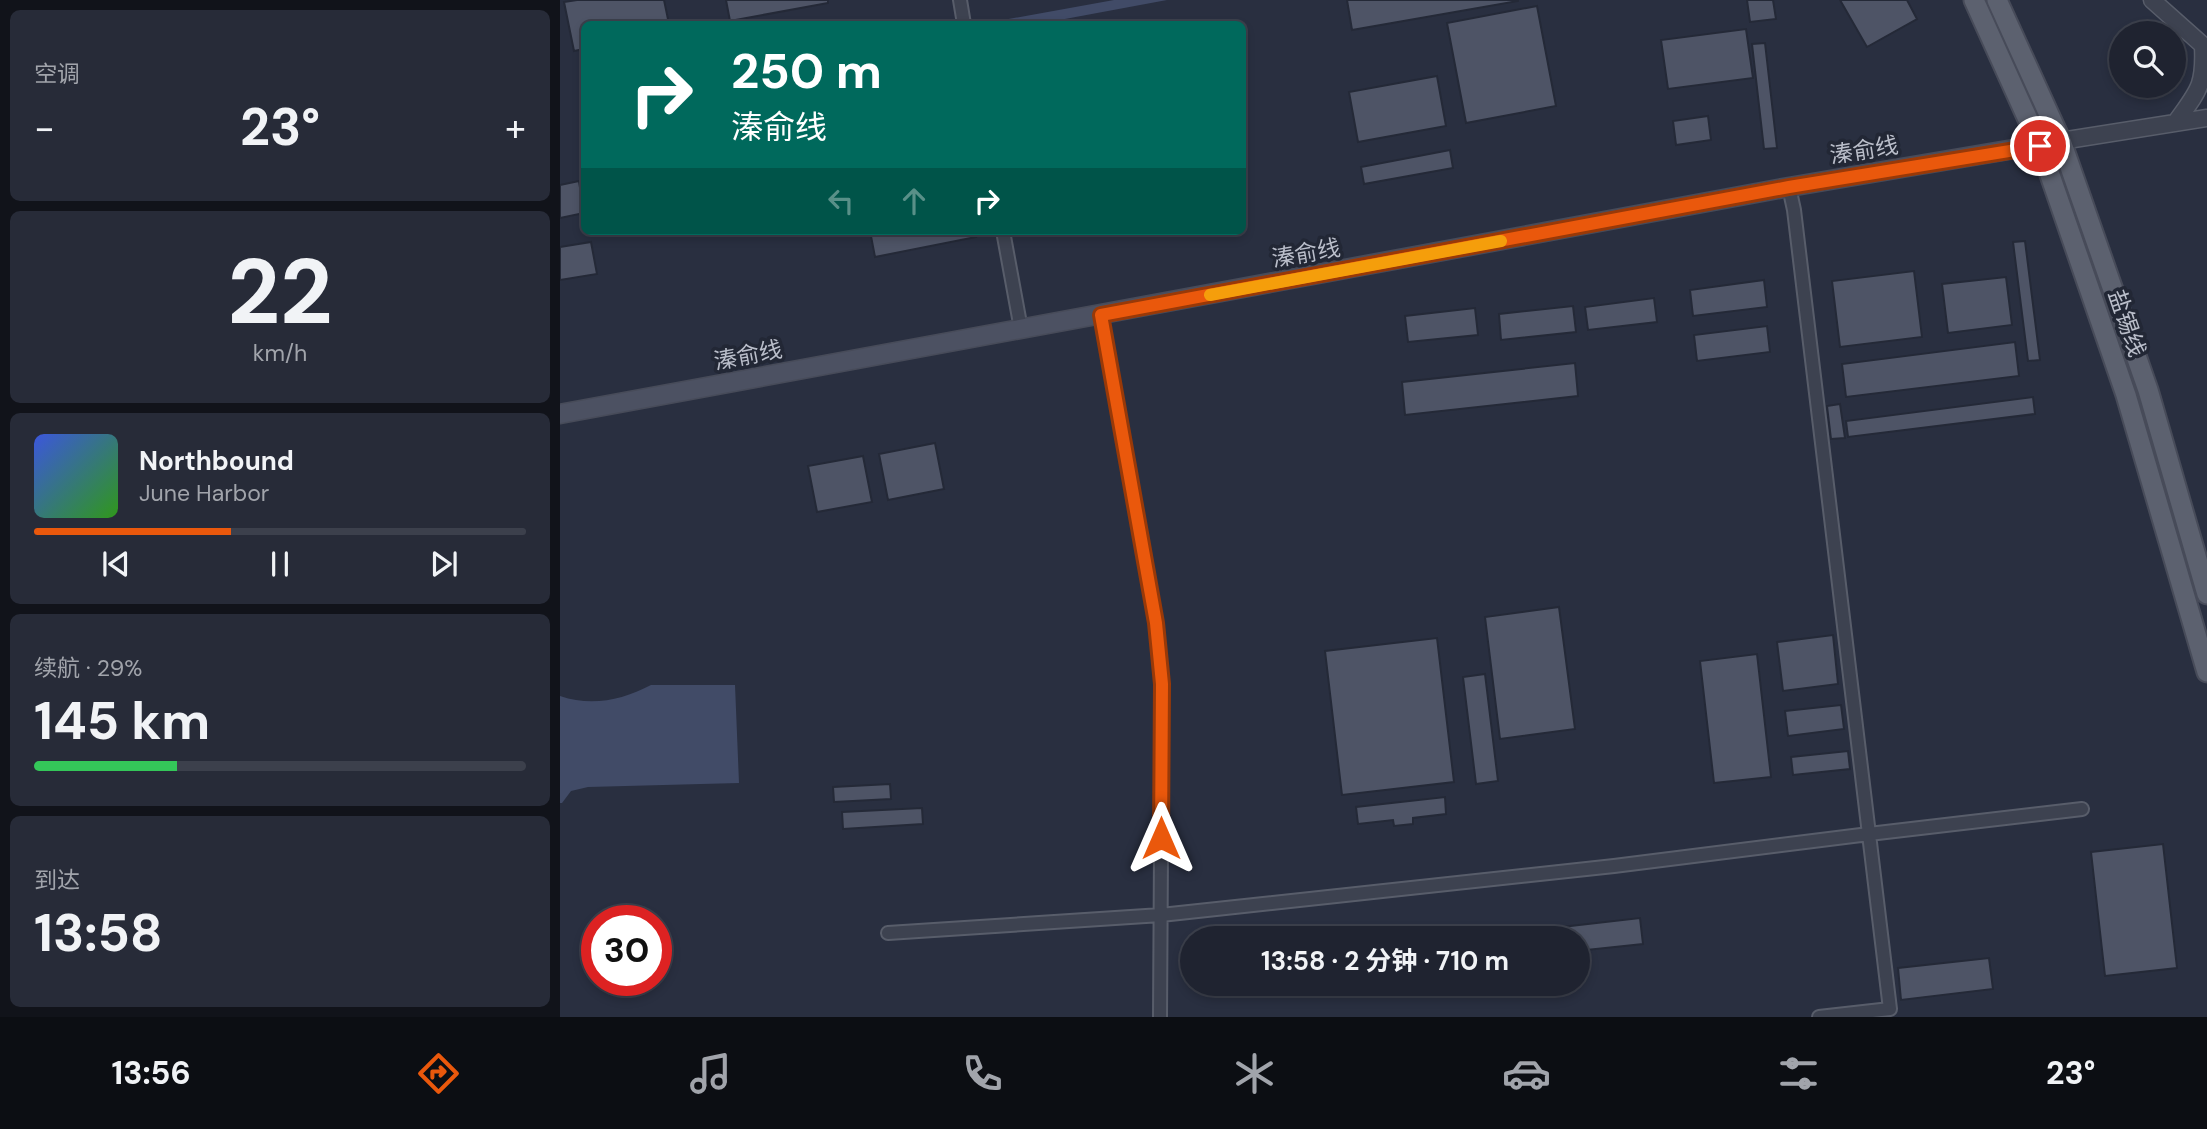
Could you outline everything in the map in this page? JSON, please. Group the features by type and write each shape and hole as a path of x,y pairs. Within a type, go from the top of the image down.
{"main road":[{"name":"盐锡线","path":"1975,0 2040,146 2126,395 2207,672"},
{"name":"盐锡线","path":"1997,0 2061,141 2148,390 2207,594"},
{"name":"溱俞线","path":"560,414 1789,187 2061,141"}],"street":[{"path":"960,0 964,21"},
{"path":"2152,0 2205,48 2204,72 2198,91 2176,122"},
{"path":"2061,141 2207,118"},
{"path":"1789,187 1794,210 1889,1009 1819,1017"},
{"path":"1004,235 1021,329"},
{"path":"1101,315 1156,623 1162,684 1160,1017"},
{"path":"888,933 1161,915 1614,866 2082,809"}],"water":[{"path":"1114,0 1167,0 1054,21 998,21"},
{"path":"651,685 735,685 739,783 588,787 571,791 560,803 560,696 584,701 607,700 629,695"}],"building":[{"path":"664,0 668,21 581,21 581,50 574,51 564,2"},
{"path":"726,0 828,0 828,3 730,21"},
{"path":"1347,0 1518,0 1518,1 1352,30"},
{"path":"1747,0 1773,0 1776,19 1750,22"},
{"path":"1840,0 1907,0 1917,19 1867,47"},
{"path":"1537,6 1556,106 1466,123 1447,23"},
{"path":"1746,29 1753,78 1668,89 1661,40"},
{"path":"1765,43 1777,148 1764,149 1752,44"},
{"path":"1437,76 1446,126 1358,142 1349,92"},
{"path":"1708,116 1711,140 1676,145 1673,121"},
{"path":"1450,150 1453,168 1364,184 1361,167"},
{"path":"579,181 581,214 560,218 560,185"},
{"path":"871,235 976,235 976,237 875,257"},
{"path":"2025,241 2040,360 2028,361 2013,242"},
{"path":"591,242 597,274 560,280 560,247"},
{"path":"1914,271 1922,337 1840,347 1832,281"},
{"path":"2006,277 2012,325 1948,333 1942,284"},
{"path":"1764,280 1767,307 1693,316 1690,290"},
{"path":"1654,298 1657,322 1588,330 1585,307"},
{"path":"1573,306 1576,332 1501,340 1499,314"},
{"path":"1475,308 1478,335 1408,342 1405,316"},
{"path":"1767,326 1770,352 1697,361 1694,335"},
{"path":"2015,342 2019,376 1846,397 1842,364"},
{"path":"1575,363 1578,396 1405,415 1402,382"},
{"path":"2033,397 2035,414 1848,437 1846,421"},
{"path":"1840,404 1845,438 1831,439 1827,406"},
{"path":"935,443 944,489 888,500 879,454"},
{"path":"863,456 872,502 817,512 808,466"},
{"path":"1559,607 1575,729 1500,739 1485,617"},
{"path":"1833,635 1838,684 1783,691 1777,642"},
{"path":"1437,638 1454,782 1342,795 1325,651"},
{"path":"1757,654 1771,777 1714,783 1700,661"},
{"path":"1485,674 1498,781 1476,784 1463,677"},
{"path":"1841,705 1844,729 1788,736 1785,711"},
{"path":"1848,751 1850,769 1793,775 1791,757"},
{"path":"890,784 891,799 834,802 833,787"},
{"path":"1445,797 1446,814 1413,818 1413,824 1394,826 1393,820 1358,824 1356,807"},
{"path":"922,808 923,824 843,829 842,812"},
{"path":"2163,844 2177,968 2105,976 2091,852"},
{"path":"1640,918 1643,944 1590,950 1590,926 1570,926"},
{"path":"1989,958 1993,989 1901,1000 1898,968"}],"slow traffic":[{"path":"1210,295 1501,241"}],"route":[{"path":"1161,838 1162,684 1156,623 1101,315 1789,187 2040,146"}]}
